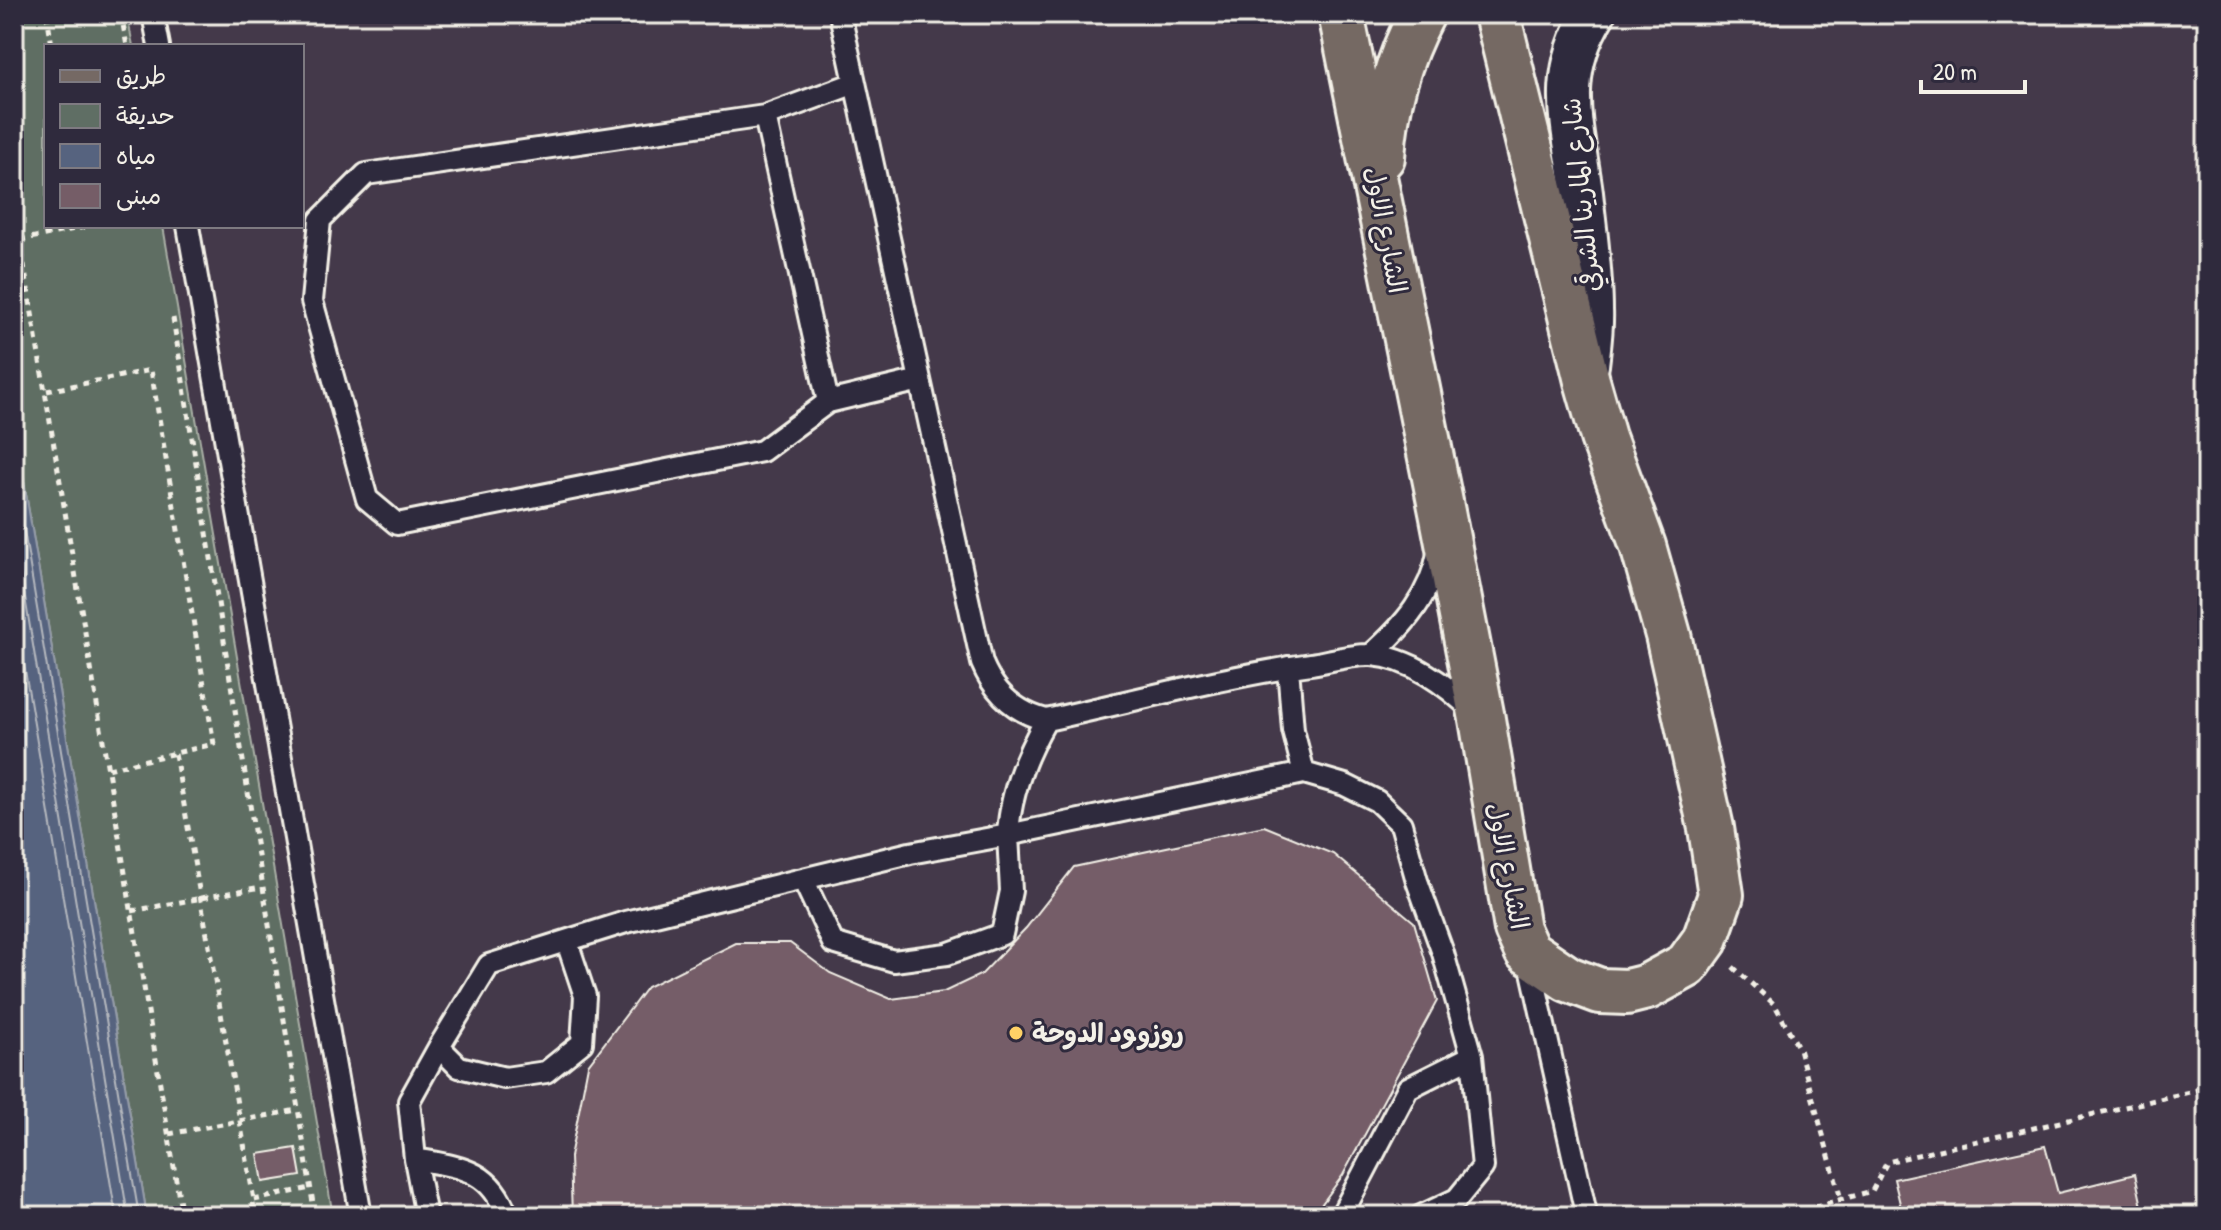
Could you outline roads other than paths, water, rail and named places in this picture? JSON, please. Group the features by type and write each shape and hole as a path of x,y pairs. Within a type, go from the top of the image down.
{"main road":[{"name":"الشارع الاول","path":"1341,14 1482,719 1517,929 1527,951 1568,979 1600,991 1627,992 1647,987 1687,965 1705,940 1721,895 1711,828 1668,635 1643,546 1603,437 1587,381 1497,14"},
{"path":"1379,195 1383,137 1392,88 1404,49 1422,14"}],"street":[{"name":"شارع المارينا الشرقي","path":"1587,381 1592,310 1582,194 1569,112 1571,71 1579,38 1594,14"}],"lane":[{"path":"153,14 159,44"},
{"path":"840,14 982,663 1001,696 1016,708 1046,720 1288,667 1371,655 1403,663 1432,677 1482,719"},
{"path":"855,83 765,116 366,174 320,220 312,301 367,499 397,524 762,451 828,402 920,380"},
{"path":"765,116 828,402"},
{"path":"188,228 361,1216"},
{"path":"1371,655 1403,627 1425,593 1439,554 1442,512"},
{"path":"1288,667 1293,730 1304,773"},
{"path":"803,879 833,943 894,961 947,954 1002,934 1011,891 1009,810 1021,770 1046,720"},
{"path":"426,1216 415,1159 409,1101 489,965 626,922 925,850 1304,773 1345,785 1377,801 1401,824 1417,881 1443,953 1472,1056 1483,1167 1457,1199 1421,1216"},
{"path":"439,1047 459,1067 505,1078 546,1072 582,1043 585,996 567,942"},
{"path":"1527,951 1544,1015 1584,1216"},
{"path":"1341,1216 1408,1088 1472,1056"},
{"path":"415,1159 470,1169 501,1199 507,1216"}],"water":[{"path":"14,422 147,1216 14,1216"}],"place":[{"name":"روزوود الدوحة","path":"1016,1033"}]}
